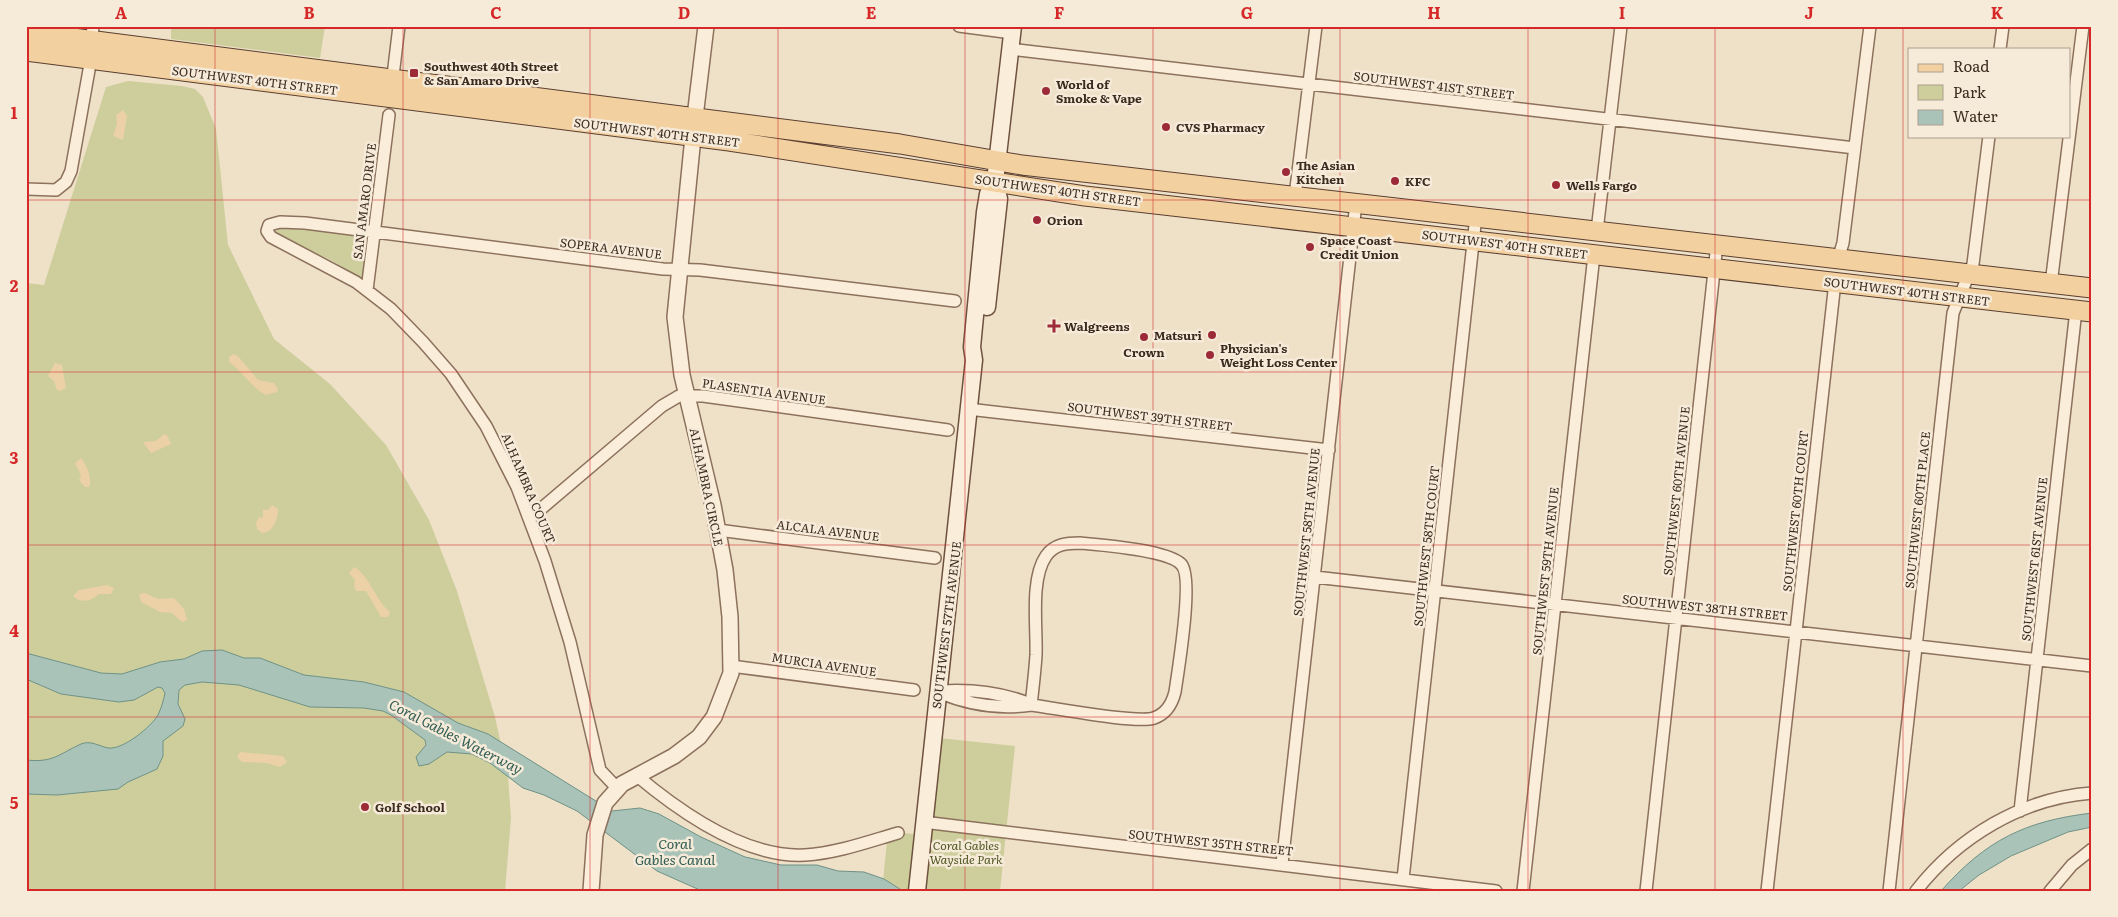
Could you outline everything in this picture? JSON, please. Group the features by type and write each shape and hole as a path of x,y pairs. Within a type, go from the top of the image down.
{"main road":[{"name":"SOUTHWEST 40TH STREET","path":"26,32 92,42 392,79 694,127 1085,196 2084,311"},
{"name":"SOUTHWEST 57TH AVENUE","path":"917,890 923,822 963,476 968,409 974,360 981,348 988,194 995,181 1012,36"},
{"name":"SOUTHWEST 40TH STREET","path":"26,51 92,42 389,106 694,127 900,144 997,161 2092,288"},
{"path":"1206,210 1230,189"},
{"path":"1226,212 1252,191"},
{"path":"1594,255 1600,247 1611,242 1621,234"},
{"path":"1791,277 1805,270 1827,269 1838,259"},
{"path":"1835,282 1849,274 1858,272 1878,273 1893,265"}],"street":[{"name":"SAN AMARO DRIVE","path":"367,290 399,26"},
{"name":"ALHAMBRA CIRCLE","path":"591,891 596,828 605,803 617,788 674,756 699,737 717,710 728,682 731,666 728,593 718,530 682,375 676,327 679,270 706,26"},
{"name":"SOUTHWEST 41ST STREET","path":"959,26 1309,83 1855,148"},
{"path":"1295,196 1316,26"},
{"path":"1597,231 1621,26"},
{"path":"1838,259 1843,243 1869,26"},
{"path":"2000,48 2003,26"},
{"path":"2070,131 2083,26"},
{"path":"26,189 56,190 69,177 77,139 92,42"},
{"name":"SOUTHWEST 60TH PLACE","path":"1889,891 1952,320 1958,297 1974,259 1989,138"},
{"path":"2051,284 2069,138"},
{"name":"SOUTHWEST 58TH AVENUE","path":"1282,864 1356,203"},
{"name":"SOUTHWEST 58TH COURT","path":"1403,879 1476,216"},
{"name":"SOPERA AVENUE","path":"268,228 271,224 285,222 679,270 700,270 955,302"},
{"name":"ALHAMBRA COURT","path":"268,228 269,234 275,239 332,268 367,290 416,334 463,391 498,446 529,519 559,602 600,770 617,788"},
{"name":"SOUTHWEST 60TH AVENUE","path":"1646,891 1717,244"},
{"name":"SOUTHWEST 59TH AVENUE","path":"1523,891 1594,255"},
{"name":"SOUTHWEST 60TH COURT","path":"1767,891 1835,282"},
{"name":"SOUTHWEST 61ST AVENUE","path":"2020,811 2036,660 2084,311"},
{"name":"PLASENTIA AVENUE","path":"529,519 662,406 674,398 703,396 948,430"},
{"name":"SOUTHWEST 39TH STREET","path":"968,409 1329,450"},
{"name":"ALCALA AVENUE","path":"718,530 935,558"},
{"path":"938,692 963,702 1008,708 1031,705 1140,720 1153,719 1164,713 1171,704 1175,692 1187,582 1186,571 1181,564 1164,554 1093,544 1066,544 1052,549 1045,556 1039,576 1036,654 1031,705"},
{"name":"SOUTHWEST 38TH STREET","path":"1315,577 2092,666"},
{"name":"MURCIA AVENUE","path":"731,666 914,690"},
{"path":"636,776 661,796 693,817 747,844 768,852 796,855 825,853 898,833"},
{"path":"1916,891 1937,866 1957,847 1990,826 2020,811 2060,798 2092,793"},
{"name":"SOUTHWEST 35TH STREET","path":"923,822 1496,891"},
{"path":"2054,888 2079,858 2092,849"}],"green space":[{"path":"171,26 325,26 320,58 171,39"},
{"path":"128,81 182,86 195,89 203,97 216,129 228,245 274,339 330,384 386,445 429,520 457,591 495,717 508,776 511,818 505,891 26,891 26,283 44,285 106,87"},
{"path":"281,226 364,237 369,240 365,276 361,278 331,260 278,236 275,232"},
{"name":"Coral Gables Wayside Park","path":"939,738 1015,746 1000,891 882,891 888,831 930,836"}],"sand":[{"path":"123,110 127,116 123,140 113,136 117,124 116,115"},
{"path":"233,354 238,356 258,380 274,383 278,389 277,392 266,395 257,389 229,362 229,357"},
{"path":"55,363 62,365 66,388 61,391 57,390 54,381 48,376"},
{"path":"164,434 167,435 171,444 151,453 143,442 156,441"},
{"path":"81,458 90,475 89,487 85,487 79,480 81,475 75,463"},
{"path":"272,505 278,509 276,521 269,531 262,533 257,529 256,523 259,517 263,518 263,510 268,510"},
{"path":"354,567 364,575 380,601 390,612 388,617 381,617 366,591 356,591 354,586 355,580 349,573"},
{"path":"107,585 114,588 111,594 99,594 86,601 79,600 73,596 79,590"},
{"path":"145,593 158,599 174,598 184,609 187,620 182,622 172,613 160,612 141,602 139,594"},
{"path":"240,752 283,756 287,762 280,767 267,763 242,762 237,757"}],"water":[{"name":"Coral Gables Canal","path":"222,650 244,658 260,658 304,675 364,682 404,692 458,723 488,734 612,811 640,808 659,814 701,837 745,857 781,865 817,865 838,871 864,872 884,879 903,891 702,891 657,871 577,811 544,795 523,788 490,763 472,754 447,752 429,764 419,766 416,757 426,745 425,740 383,711 364,708 310,707 239,685 202,682 185,685 179,690 178,704 185,719 183,726 163,741 163,756 157,769 128,782 118,789 57,795 26,794 26,760 49,759 84,743 114,748 129,742 158,715 165,693 162,688 158,687 134,700 119,702 61,694 26,679 26,653 101,673 122,674 160,662 184,659 202,651"},
{"path":"2092,813 2092,827 2068,832 2011,856 1979,875 1959,891 1941,891 1974,858 2008,836 2046,821"}],"place":[{"name":"Southwest 40th Street & San Amaro Drive","path":"414,73"},
{"name":"World of Smoke & Vape","path":"1046,91"},
{"name":"CVS Pharmacy","path":"1166,127"},
{"name":"The Asian Kitchen","path":"1286,172"},
{"name":"KFC","path":"1395,181"},
{"name":"Wells Fargo","path":"1556,185"},
{"name":"Orion","path":"1037,220"},
{"name":"Space Coast Credit Union","path":"1310,247"},
{"name":"Walgreens","path":"1054,326"},
{"name":"Matsuri","path":"1212,335"},
{"name":"Crown","path":"1144,337"},
{"name":"Physician's Weight Loss Center","path":"1210,355"},
{"name":"Golf School","path":"365,807"}],"water label":[{"name":"Coral Gables Waterway","path":"456,736"}]}
